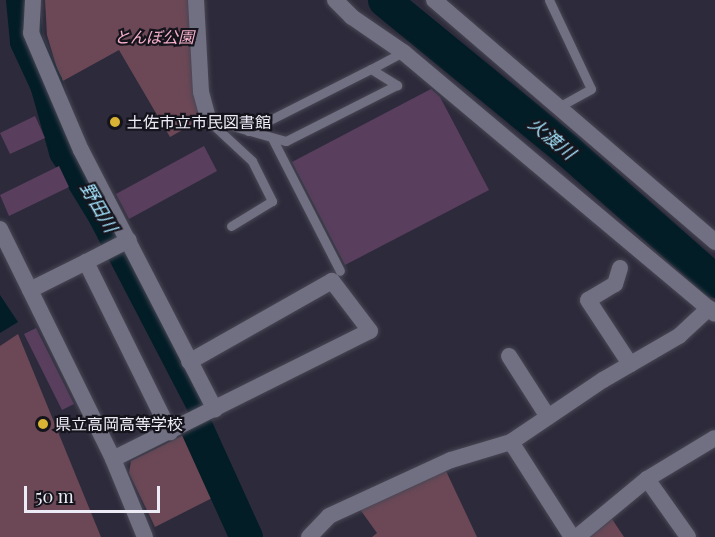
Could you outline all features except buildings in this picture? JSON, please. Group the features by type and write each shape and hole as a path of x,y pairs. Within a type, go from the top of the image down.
{"street":[{"path":"33,0 31,33 81,150 215,410"},
{"path":"196,0 201,92 207,119"},
{"path":"309,537 329,516 451,459 511,442 630,364 679,336 712,311 403,52 352,17 335,0"},
{"path":"434,0 715,242"},
{"path":"0,230 113,459 145,537"},
{"path":"30,290 129,240"},
{"path":"86,262 170,432"},
{"path":"620,268 615,284 588,300 630,364"},
{"path":"113,459 370,331 332,282 189,362"},
{"path":"509,356 548,417"},
{"path":"578,537 647,480 715,438"},
{"path":"511,442 572,537"},
{"path":"647,480 688,537"}],"lane":[{"path":"549,0 591,89 559,107"},
{"path":"248,131 403,52"},
{"path":"207,119 286,141 397,85 370,69"},
{"path":"207,119 252,161 272,201 231,226"},
{"path":"272,138 340,272"}],"green space":[{"name":"とんぼ公園","path":"45,0 188,0 200,120 170,137 119,50 61,82 47,35"},
{"path":"18,334 101,537 0,537 0,346"},
{"path":"192,431 220,494 155,527 129,473 131,461"},
{"path":"446,471 477,537 372,537 377,533 359,508"},
{"path":"612,519 624,537 588,537"}],"water":[{"path":"0,295 18,322 0,333"}],"waterway":[{"name":"野田川","path":"22,0 26,41 46,84 65,151 104,215 203,405"},
{"name":"火渡川","path":"384,0 567,150 715,281"},
{"name":"野田川","path":"197,429 246,537"}],"place":[{"name":"土佐市立市民図書館","path":"115,122"},
{"name":"県立高岡高等学校","path":"43,424"}]}
